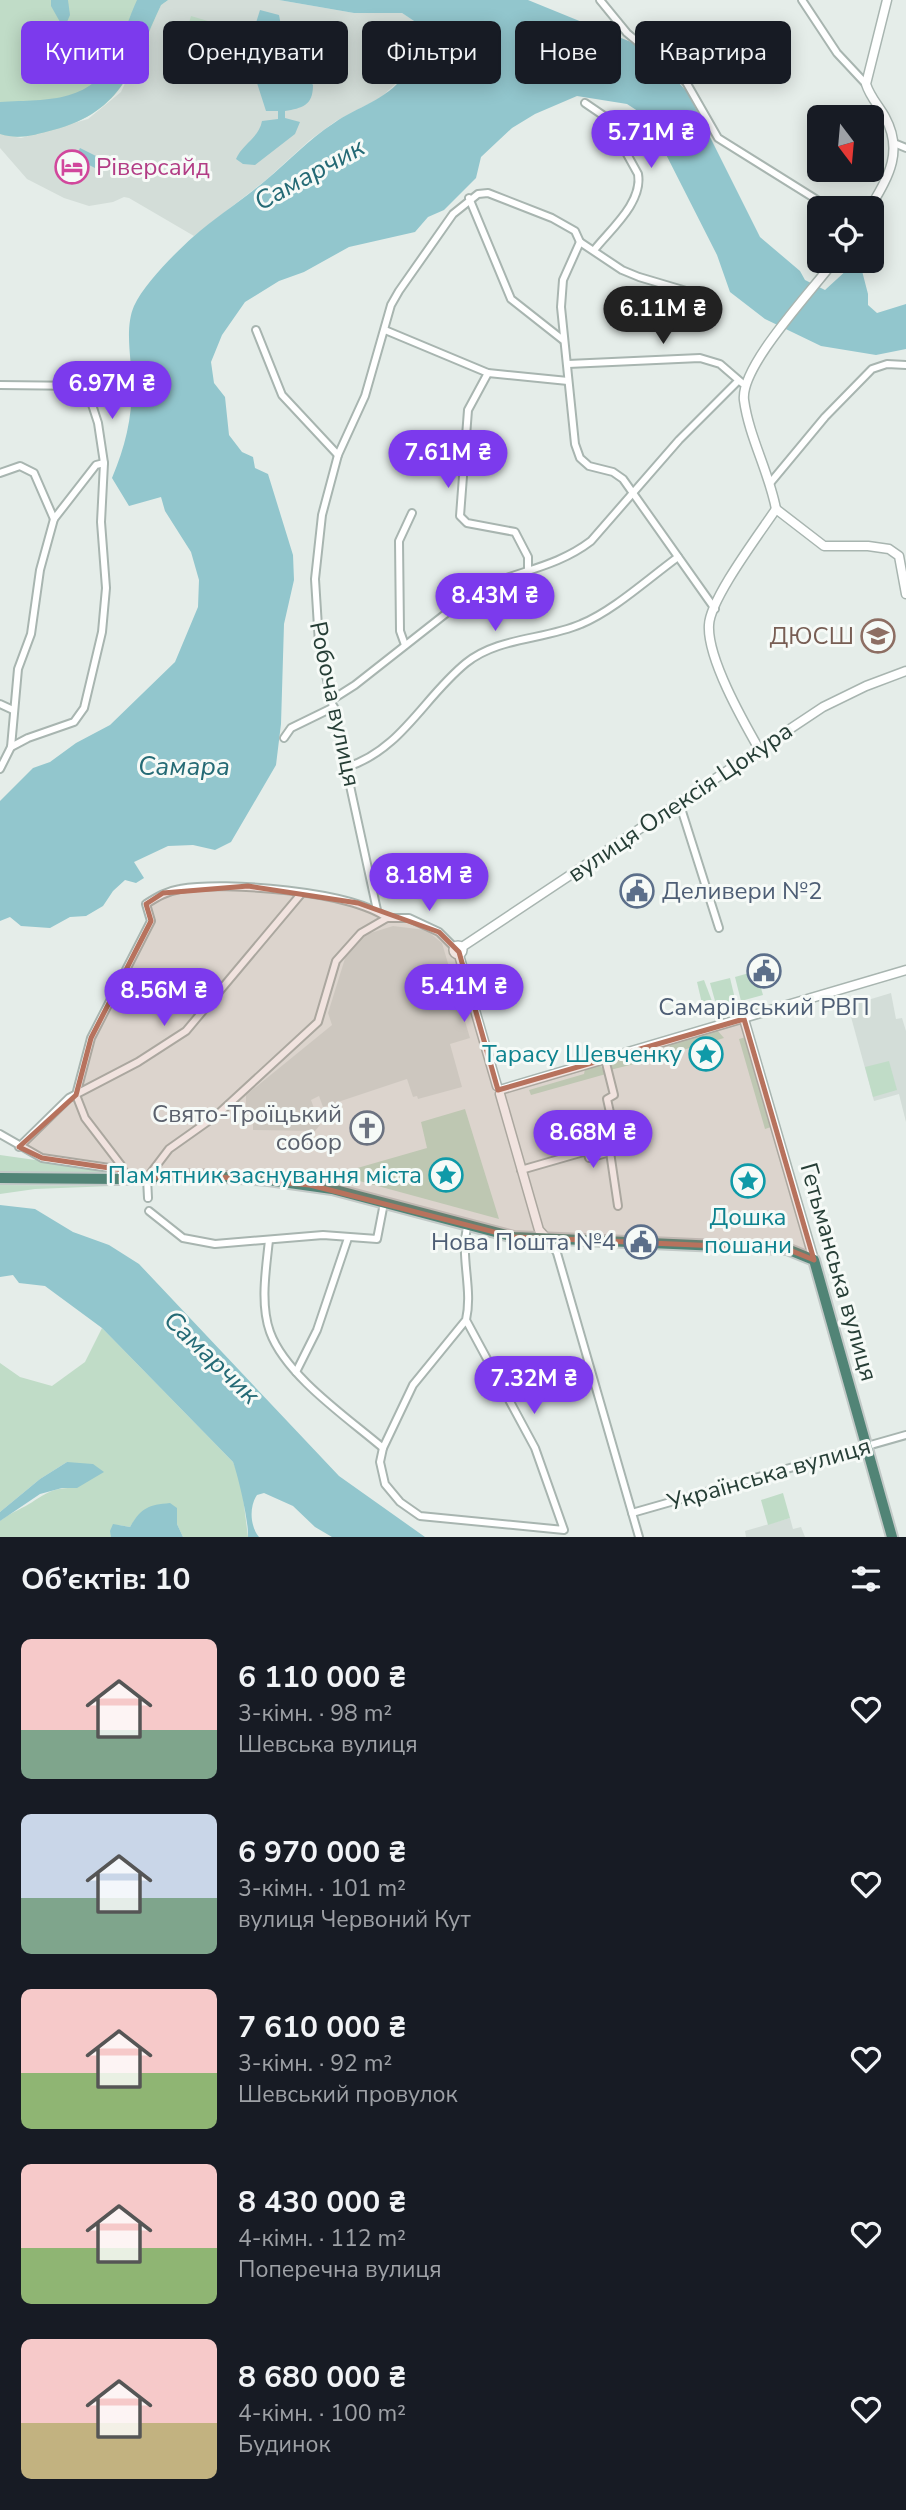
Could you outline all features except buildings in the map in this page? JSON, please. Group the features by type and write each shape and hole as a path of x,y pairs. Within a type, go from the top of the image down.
{"highway":[{"path":"0,1178 122,1175 147,1178 197,1175 268,1180 332,1189 467,1227 514,1237 787,1249 814,1260"},
{"name":"Гетьманська вулиця","path":"814,1260 892,1537"}],"street":[{"path":"600,0 627,33 686,82 718,138 811,196"},
{"path":"802,0 837,53 866,84 891,130 894,143 891,170 877,196"},
{"path":"866,84 887,0"},
{"path":"586,103 607,118 638,174 640,183 631,204 595,249"},
{"path":"894,143 906,148"},
{"path":"563,340 511,299 469,198 488,193 536,211 575,231 580,242 595,249 622,270 713,299"},
{"name":"Робоча вулиця","path":"377,910 319,643 314,589 316,545 338,455 365,396 391,305 453,214 469,198"},
{"path":"580,242 563,280 563,340 568,364 570,415 580,458 589,466 613,472 623,479 715,609"},
{"path":"333,699 355,685 472,593 491,583 528,574 578,551 633,495 679,440 741,383 824,273"},
{"path":"256,330 282,395 338,455"},
{"path":"385,330 488,373 568,381"},
{"path":"568,364 701,358 720,364 741,383 771,482 776,509 715,609 709,626 714,652 737,711 759,749"},
{"path":"771,482 825,417 872,369 887,364 906,365"},
{"path":"488,373 468,410 460,516 462,520 472,524 515,533 528,557 528,574"},
{"path":"0,385 86,386 98,423 104,463 101,522 106,588 102,632 85,708 75,722 28,738 11,747"},
{"path":"0,769 11,747 18,669 31,634 40,570 54,519 96,465 104,463"},
{"path":"0,473 20,466 34,473 54,519"},
{"path":"776,509 824,546 889,549 900,556 906,594"},
{"path":"405,645 400,631 399,541 412,513"},
{"path":"347,767 382,751 420,714 442,685 477,654 583,624 678,557"},
{"name":"вулиця Олексія Цокура","path":"459,950 838,699 906,671"},
{"path":"0,704 13,710"},
{"path":"284,738 292,728 334,707"},
{"path":"679,802 719,928"},
{"path":"122,1175 85,1118 76,1095 91,1038 151,921 146,904 181,888 248,886 358,903 377,910 387,918"},
{"path":"19,1147 76,1095 138,1062 186,1031 301,894"},
{"path":"148,1198 147,1178 169,1149 216,1115 318,1022 336,961 360,933 387,918 409,918 439,932 459,950 539,1230 557,1253 639,1537"},
{"path":"500,1090 906,970"},
{"name":"Гетьманська вулиця","path":"744,1019 814,1260"},
{"path":"558,1137 611,1117 607,1099 614,1095 605,1059"},
{"path":"0,1133 19,1147 42,1158 122,1175"},
{"path":"522,1170 587,1152 589,1158 610,1152 618,1206"},
{"path":"149,1210 183,1238 215,1244 323,1235 377,1239 384,1203"},
{"path":"466,1320 535,1448 564,1530 420,1516 400,1502 385,1484 380,1462 383,1448 413,1385 466,1320 468,1309 464,1247 467,1227"},
{"path":"296,1371 317,1330 348,1238"},
{"path":"269,1240 264,1293 269,1331 280,1352 296,1371 383,1448"},
{"name":"Українська вулиця","path":"632,1513 906,1434"}],"highlighted area":[{"path":"248,886 358,903 439,932 459,952 498,1090 744,1019 814,1260 787,1249 514,1237 310,1185 197,1175 121,1179 123,1170 42,1158 19,1147 76,1095 91,1038 151,921 146,904 163,893"}],"shaded area":[{"path":"168,0 279,0 354,13 402,13 414,21 362,21 362,84 395,84 380,98 336,121 310,140 266,180 194,236 129,198 89,206 64,198 27,179 0,148 0,134 21,138 88,119 121,92 125,84 149,84 149,31 161,5"},
{"path":"393,926 426,930 442,943 470,1038 450,1044 462,1087 418,1099 417,1096 413,1097 407,1079 323,1107 319,1096 311,1100 320,1125 315,1131 253,1130 253,1116 246,1115 246,1095 332,1025 328,1013 347,952 364,935"},
{"path":"891,993 896,1019 902,1018 906,1031 906,1122 899,1094 874,1101 848,1006"},
{"path":"790,1518 793,1529 801,1527 805,1537 746,1537 745,1531"}],"green space":[{"path":"0,0 168,0 161,5 149,32 149,21 21,21 21,84 123,84 96,111 77,122 33,135 20,137 0,134"},
{"path":"191,16 208,21 190,21"},
{"path":"756,971 763,995 741,1001 735,977"},
{"path":"730,978 736,1003 717,1008 710,983"},
{"path":"704,980 715,1009 704,1012 697,982"},
{"path":"717,1030 724,1038 669,1054 670,1043"},
{"path":"746,1037 771,1127 765,1129 739,1039"},
{"path":"656,1049 658,1058 610,1070 612,1062"},
{"path":"889,1061 897,1090 873,1097 865,1067"},
{"path":"600,1065 606,1074 531,1095 529,1090 584,1074 585,1069"},
{"path":"465,1109 499,1219 341,1176 340,1173 427,1148 421,1122"},
{"path":"0,1155 92,1168 106,1173 0,1172"},
{"path":"0,1185 112,1186 35,1189 0,1194"},
{"path":"102,1328 233,1462 241,1481 248,1537 183,1537 177,1524 177,1508 160,1508 144,1511 130,1527 118,1525 111,1537 0,1537 0,1521 7,1516 51,1491 77,1488 67,1462 40,1479 0,1512 0,1363 20,1377 52,1386 85,1362"},
{"path":"783,1493 790,1518 768,1525 761,1500"}],"water":[{"path":"51,0 68,0 70,15 67,21 59,21 51,6"},
{"path":"137,0 168,0 161,5 149,31 149,21 129,21"},
{"name":"Самара","path":"279,0 528,0 580,21 515,21 515,84 621,84 621,38 635,44 635,84 680,84 688,93 760,237 800,271 805,280 825,290 844,273 863,273 868,305 877,313 906,304 906,349 876,355 821,346 765,319 730,292 717,255 647,117 627,104 577,96 535,114 512,128 481,157 476,178 444,210 428,217 415,232 349,247 304,272 279,281 245,302 222,335 211,362 214,383 225,397 229,435 242,452 253,457 255,468 268,474 293,555 294,580 284,624 281,724 276,765 231,842 215,850 193,845 168,846 134,862 144,878 136,883 125,880 103,906 86,916 70,917 50,928 21,926 10,917 0,921 0,801 33,768 50,762 76,743 110,725 175,662 198,607 199,580 191,552 165,511 161,497 129,506 112,478 124,444 131,410 129,325 139,297 169,260 193,237 325,130 397,84 501,84 501,21 414,21 402,13 354,13"},
{"path":"260,10 279,15 280,21 257,21"},
{"path":"92,84 122,84 96,111 77,122 33,135 20,137 0,134 0,102 53,99 83,90"},
{"path":"257,84 313,85 309,102 297,109 285,111 285,118 300,122 295,134 255,165 243,164 236,159 258,132 262,121 278,119 278,111 266,111"},
{"path":"80,148 100,158 95,168 75,158"},
{"name":"Самарчик","path":"0,1205 35,1209 73,1232 109,1245 139,1264 339,1476 425,1537 332,1537 315,1527 293,1506 264,1493 257,1495 252,1511 252,1522 259,1537 248,1537 243,1499 233,1462 102,1328 45,1286 19,1283 13,1275 0,1277"},
{"path":"67,1462 93,1464 104,1472 77,1488 62,1488 40,1494 0,1521 0,1512 40,1479"},
{"path":"170,1503 177,1508 177,1524 183,1537 111,1537 113,1524 130,1527 146,1509"}],"place":[{"name":"Ріверсайд","path":"72,167"},
{"name":"ДЮСШ","path":"878,636"},
{"name":"Деливери №2","path":"637,891"},
{"name":"Самарівський РВП","path":"764,971"},
{"name":"Тарасу Шевченку","path":"706,1054"},
{"name":"Свято-Троїцький собор","path":"367,1128"},
{"name":"Пам'ятник заснування міста","path":"446,1175"},
{"name":"Дошка пошани","path":"748,1181"},
{"name":"Нова Пошта №4","path":"641,1242"}]}
